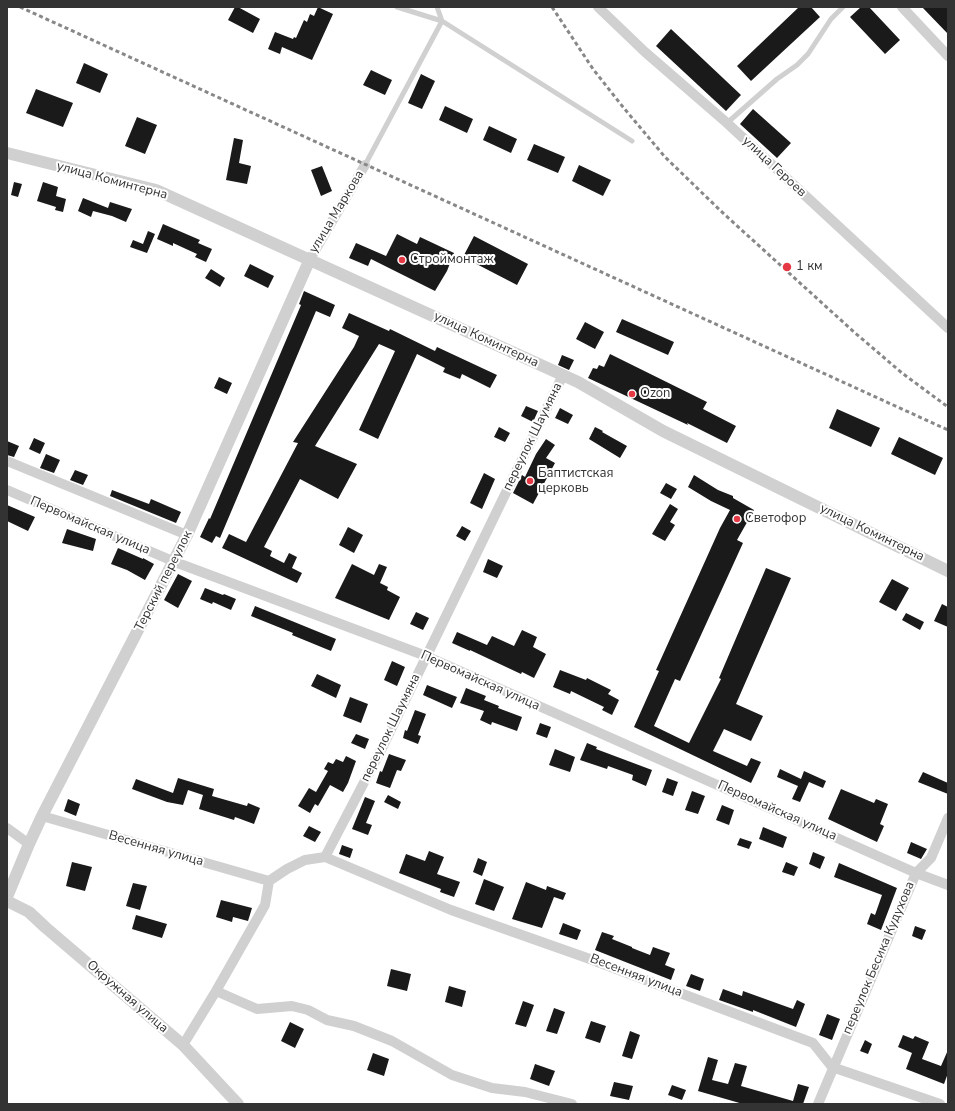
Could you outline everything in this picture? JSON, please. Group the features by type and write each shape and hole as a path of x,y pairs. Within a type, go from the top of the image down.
{"street":[{"name":"улица Героев","path":"598,7 948,328"},
{"path":"902,7 948,56"},
{"name":"улица Коминтерна","path":"7,153 156,190 578,382 663,431 948,570"},
{"name":"улица Маркова","path":"310,259 365,165"},
{"name":"Терский переулок","path":"7,897 42,816 175,562 310,259"},
{"name":"переулок Шаумяна","path":"325,857 381,750 563,375"},
{"path":"7,462 187,535"},
{"name":"Первомайская улица","path":"7,490 175,562 426,656 916,873 948,885"},
{"name":"Весенняя улица","path":"42,816 269,881"},
{"name":"переулок Бесика Кудухова","path":"818,1104 832,1067 916,873 931,858 948,818"},
{"path":"7,828 29,844"},
{"path":"183,1045 265,905 269,881 287,869 305,860 325,857"},
{"name":"Весенняя улица","path":"325,857 451,910 587,958 813,1043 832,1067"},
{"name":"Окружная улица","path":"7,901 29,912 183,1045 238,1104"},
{"path":"216,991 257,1009 292,1006 308,1010 327,1020 354,1026 392,1041 452,1075 492,1088 525,1092 572,1104"},
{"path":"832,1067 940,1104"}],"lane":[{"path":"397,7 442,21 632,142"},
{"path":"365,165 442,21 437,7"},
{"path":"727,124 777,79 797,65 808,54 831,20 843,7"}],"building":[{"path":"235,7 238,7 260,19 253,33 228,20"},
{"path":"318,7 333,14 312,60 282,47 280,54 268,49 275,32 293,39 294,37 296,38 304,20 307,22 310,14 314,16"},
{"path":"799,7 811,7 820,17 751,81 737,66"},
{"path":"861,7 869,7 900,40 885,54 850,17"},
{"path":"922,7 948,7 948,34"},
{"path":"671,29 741,95 726,111 656,46"},
{"path":"84,63 108,74 100,93 76,83"},
{"path":"371,70 392,80 385,95 363,85"},
{"path":"421,74 435,81 422,109 408,103"},
{"path":"36,89 73,103 63,127 26,113"},
{"path":"445,106 473,119 467,133 439,120"},
{"path":"753,109 791,143 777,158 740,124"},
{"path":"137,117 157,125 145,154 125,146"},
{"path":"489,126 517,139 511,153 483,140"},
{"path":"234,138 243,140 239,163 251,166 247,184 226,180"},
{"path":"534,144 565,157 558,173 527,160"},
{"path":"579,165 611,180 603,196 572,181"},
{"path":"322,166 332,191 321,196 311,170"},
{"path":"14,182 22,184 18,197 11,195"},
{"path":"43,182 58,187 56,196 66,199 63,212 55,210 56,207 37,201"},
{"path":"83,198 108,208 110,202 132,209 126,222 112,216 93,211 91,217 78,211"},
{"path":"163,224 200,240 198,243 212,249 206,262 195,257 197,254 173,243 173,246 157,239"},
{"path":"148,231 155,234 147,253 130,247 133,240 143,244"},
{"name":"Строймонтаж","path":"397,234 417,244 420,237 454,253 447,271 435,291 371,259 368,266 349,258 356,243 386,256"},
{"path":"474,236 528,264 517,285 463,257"},
{"path":"250,264 274,276 268,288 244,276"},
{"path":"211,269 225,278 220,287 205,278"},
{"path":"304,291 335,305 330,317 316,311 220,538 216,536 212,543 200,537 209,518 210,519 301,305 299,304"},
{"path":"349,313 389,331 390,329 435,351 437,347 497,375 490,388 462,374 460,379 443,372 445,368 417,354 378,439 359,430 395,351 379,344 315,446 357,464 338,499 300,479 264,547 272,551 270,556 284,563 289,553 297,557 292,568 302,573 297,583 222,548 229,534 246,542 298,443 293,442 354,347 359,336 342,328"},
{"path":"622,319 674,342 668,355 616,332"},
{"path":"585,322 604,332 595,349 576,339"},
{"path":"610,354 707,402 703,409 736,426 727,443 588,378 593,368 597,369 599,365 604,367"},
{"path":"562,355 574,360 569,370 558,365"},
{"path":"219,377 232,383 227,394 214,388"},
{"path":"526,406 538,411 533,422 521,416"},
{"path":"560,408 573,415 568,424 555,418"},
{"path":"837,409 880,428 871,447 829,428"},
{"path":"499,427 510,433 505,442 494,437"},
{"path":"595,427 627,446 620,458 589,439"},
{"path":"899,437 943,458 935,475 891,454"},
{"path":"34,438 45,443 40,454 29,449"},
{"name":"Баптистская церковь","path":"546,439 555,445 546,458 555,463 533,504 513,493 522,475 525,477 536,454"},
{"path":"7,441 19,446 14,457 7,455"},
{"path":"46,454 60,460 54,473 40,468"},
{"path":"75,470 88,475 83,485 70,480"},
{"path":"484,473 495,479 482,509 470,503"},
{"path":"694,475 718,490 733,496 733,498 754,510 737,540 743,543 680,681 675,679 654,726 689,743 721,679 719,678 766,568 791,578 736,704 763,716 751,741 724,729 713,751 747,766 751,758 761,762 751,783 634,727 659,671 656,670 720,528 730,510 711,501 688,487"},
{"path":"666,483 677,489 671,499 660,493"},
{"path":"112,490 149,504 151,499 181,512 176,523 110,496"},
{"path":"670,504 678,509 670,522 675,525 665,541 652,534"},
{"path":"7,505 35,517 28,531 7,521"},
{"path":"462,526 471,531 465,541 456,536"},
{"path":"348,527 363,535 354,553 339,545"},
{"path":"67,529 96,539 93,551 62,543"},
{"path":"118,548 154,564 145,580 127,570 111,564"},
{"path":"488,559 503,566 497,578 483,572"},
{"path":"352,564 374,575 379,564 387,567 380,583 388,587 387,590 400,597 389,620 335,598"},
{"path":"178,574 192,581 178,608 164,600"},
{"path":"892,579 909,588 896,611 879,602"},
{"path":"205,588 236,599 231,610 213,602 212,604 200,599"},
{"path":"942,604 948,607 948,627 934,621"},
{"path":"255,606 336,639 331,651 292,635 293,633 251,616"},
{"path":"416,612 429,618 423,630 410,624"},
{"path":"906,613 924,622 920,630 902,620"},
{"path":"522,630 537,637 533,647 546,654 534,678 522,672 521,674 452,643 457,632 487,645 492,636 514,646"},
{"path":"392,661 405,667 397,686 384,680"},
{"path":"560,670 586,680 587,678 611,690 608,694 619,700 612,715 602,710 604,707 571,691 570,694 553,687"},
{"path":"317,674 341,685 336,698 311,686"},
{"path":"427,685 457,697 452,708 423,695"},
{"path":"466,688 486,696 484,700 499,706 498,708 522,717 517,731 492,722 491,725 480,720 484,711 460,703"},
{"path":"350,697 368,704 361,723 343,716"},
{"path":"415,710 426,714 418,735 421,736 418,744 403,738 405,730 407,731"},
{"path":"540,723 551,727 547,738 536,734"},
{"path":"356,734 369,739 365,749 351,743"},
{"path":"587,743 597,747 596,749 652,770 646,786 632,780 633,775 608,766 607,769 580,760"},
{"path":"555,749 575,757 570,772 549,765"},
{"path":"389,754 406,760 401,771 397,770 390,788 376,783 380,771 382,772"},
{"path":"346,756 356,761 343,792 330,785 318,806 315,804 310,813 298,806 309,788 316,792 328,771 324,769 328,762 333,764 336,759 343,762"},
{"path":"780,769 801,779 804,771 826,781 823,788 809,782 800,802 792,799 798,786 777,777"},
{"path":"923,772 948,783 948,794 918,782"},
{"path":"178,778 214,789 212,796 247,806 248,803 260,808 254,824 235,817 234,820 199,809 203,795 188,790 183,805 167,802 132,789 136,779 173,793"},
{"path":"667,778 678,782 673,796 662,792"},
{"path":"841,789 874,803 876,799 888,804 880,824 884,826 877,842 828,819"},
{"path":"692,791 705,796 698,814 685,810"},
{"path":"388,795 401,802 398,809 384,802"},
{"path":"365,797 375,801 366,823 372,825 368,835 352,829"},
{"path":"68,799 80,804 76,816 64,811"},
{"path":"722,805 734,810 729,825 716,820"},
{"path":"309,826 321,832 315,842 303,836"},
{"path":"763,827 787,837 783,848 759,839"},
{"path":"740,838 752,842 749,849 737,845"},
{"path":"911,842 927,849 921,859 907,853"},
{"path":"342,845 353,849 350,858 339,854"},
{"path":"429,851 444,857 437,874 460,882 454,897 440,892 441,889 399,873 406,854 425,861"},
{"path":"813,852 825,857 820,869 809,864"},
{"path":"478,858 487,862 482,876 473,872"},
{"path":"72,862 92,867 85,891 66,886"},
{"path":"786,862 798,867 794,876 782,872"},
{"path":"839,863 897,888 881,930 867,924 871,913 875,915 882,895 834,877"},
{"path":"484,879 504,887 494,911 475,904"},
{"path":"526,882 546,890 547,886 566,893 563,900 554,897 542,928 512,919"},
{"path":"133,883 147,886 140,910 126,906"},
{"path":"221,900 252,908 248,921 233,917 232,922 216,917"},
{"path":"136,915 167,924 162,938 132,929"},
{"path":"563,923 581,930 577,940 559,934"},
{"path":"915,926 926,930 922,940 912,936"},
{"path":"602,932 614,936 612,939 650,955 653,947 670,953 665,965 675,969 671,980 595,950"},
{"path":"391,969 411,974 407,991 387,986"},
{"path":"691,974 704,979 700,991 686,986"},
{"path":"449,986 466,991 462,1007 445,1002"},
{"path":"723,989 742,996 743,991 793,1009 797,1000 805,1004 796,1027 753,1010 753,1012 719,1000"},
{"path":"523,1001 534,1005 526,1027 515,1024"},
{"path":"554,1008 565,1012 557,1034 546,1031"},
{"path":"827,1014 840,1019 832,1040 819,1035"},
{"path":"591,1021 606,1026 600,1043 585,1038"},
{"path":"290,1022 304,1029 295,1048 281,1041"},
{"path":"630,1031 640,1035 632,1059 622,1056"},
{"path":"903,1035 913,1039 915,1036 929,1042 922,1059 941,1066 948,1050 948,1073 944,1084 906,1069 912,1053 898,1047"},
{"path":"865,1040 872,1044 868,1054 860,1051"},
{"path":"373,1053 389,1059 384,1076 367,1070"},
{"path":"708,1057 718,1060 712,1080 728,1084 735,1063 747,1066 741,1086 793,1101 798,1084 809,1087 803,1104 743,1104 698,1091"},
{"path":"535,1064 555,1071 549,1086 530,1079"},
{"path":"614,1082 633,1086 629,1100 610,1096"},
{"path":"672,1085 686,1090 682,1100 668,1095"}],"railway":[{"path":"20,7 948,430"},
{"path":"552,7 593,69 665,157 724,214 854,332 902,373 948,407"}],"place":[{"name":"Строймонтаж","path":"402,260"},
{"name":"1 км","path":"787,267"},
{"name":"Ozon","path":"632,394"},
{"name":"Баптистская церковь","path":"530,481"},
{"name":"Светофор","path":"737,519"}]}
